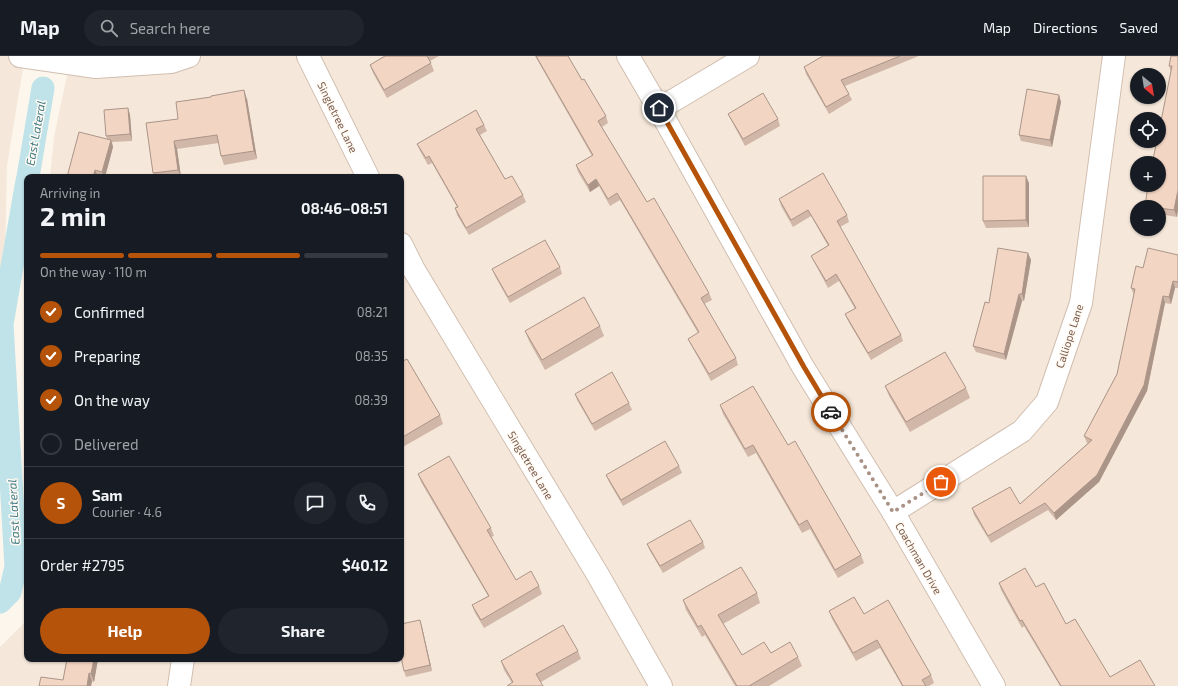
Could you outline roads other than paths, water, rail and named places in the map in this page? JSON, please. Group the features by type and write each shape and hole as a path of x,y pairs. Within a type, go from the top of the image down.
{"street":[{"path":"20,56 96,67 171,62 189,56"},
{"name":"Singletree Lane","path":"308,56 367,174"},
{"name":"Coachman Drive","path":"628,56 659,108 804,367 893,512 994,686"},
{"path":"659,108 748,56"},
{"name":"Calliope Lane","path":"893,512 1022,432 1047,402 1081,303 1114,56"},
{"name":"Singletree Lane","path":"404,259 407,274 598,575 661,686"},
{"path":"179,686 183,662"}],"waterway":[{"name":"East Lateral","path":"29,174 43,88"},
{"name":"East Lateral","path":"0,602 10,592 16,567 2,324 24,198"}]}
